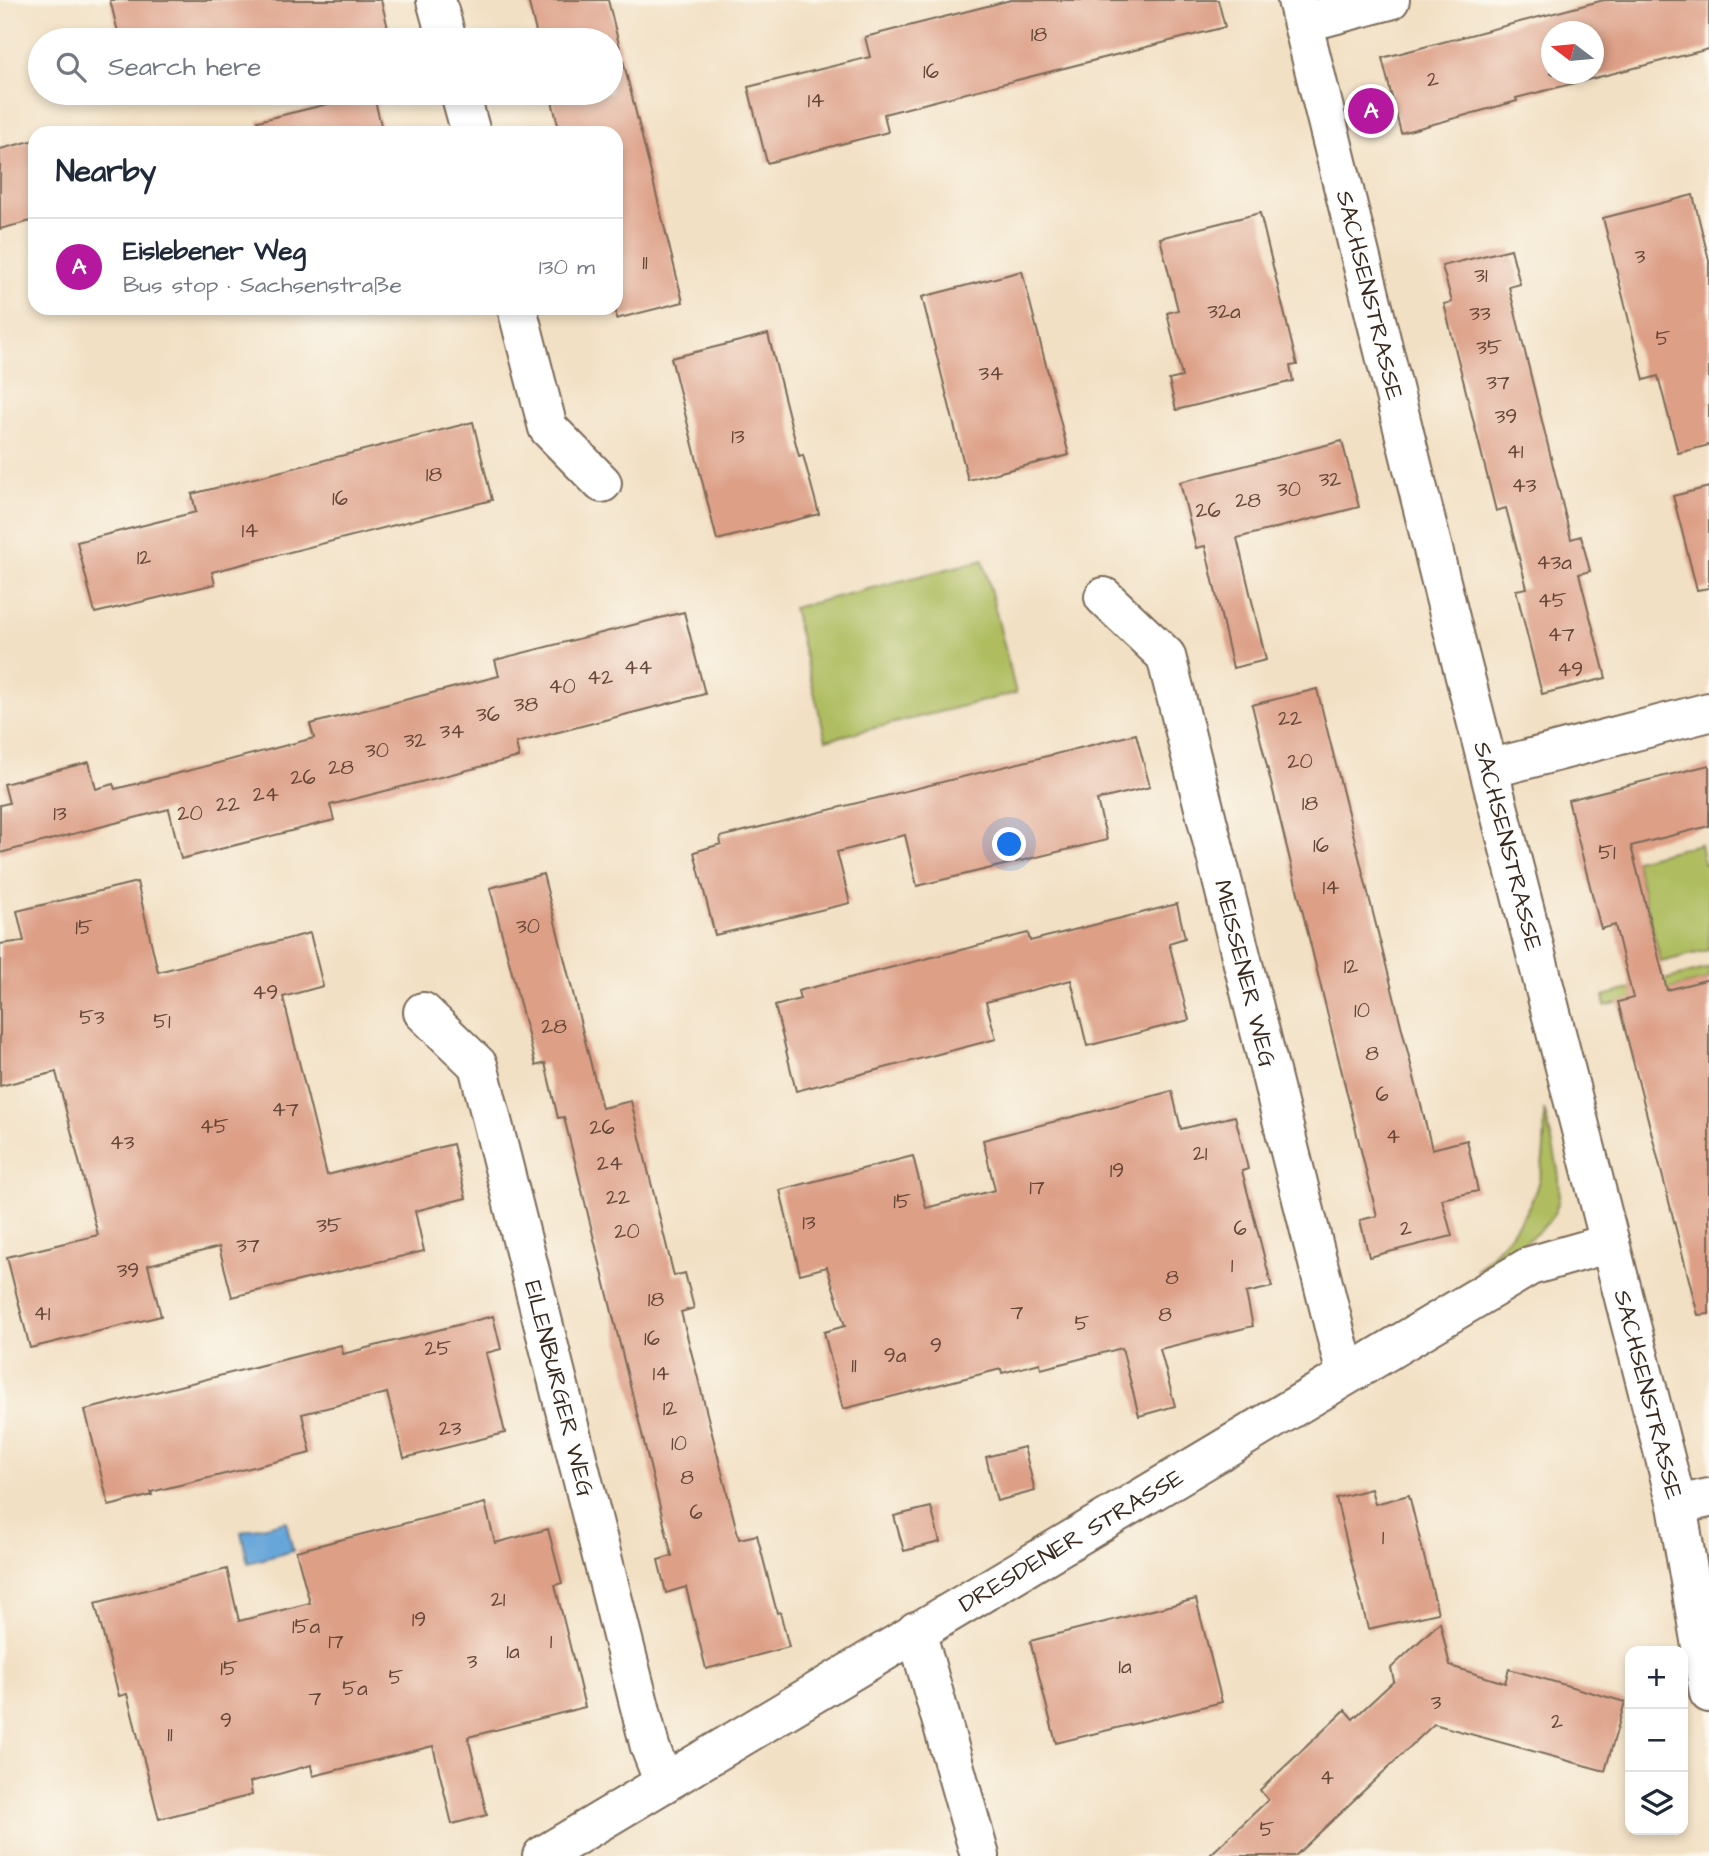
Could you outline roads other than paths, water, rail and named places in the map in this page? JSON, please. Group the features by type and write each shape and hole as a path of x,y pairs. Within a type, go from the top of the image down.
{"street":[{"path":"436,0 443,28"},
{"path":"1300,12 1390,0"},
{"name":"SACHSENSTRASSE","path":"1300,12 1610,1243 1693,1502 1709,1693"},
{"path":"463,105 469,126"},
{"path":"519,315 548,428 603,483"},
{"name":"MEISSENER WEG","path":"1104,597 1166,656 1346,1375"},
{"path":"1489,769 1709,712"},
{"name":"EILENBURGER WEG","path":"423,1012 478,1065 646,1734 664,1783"},
{"name":"DRESDENER STRASSE","path":"541,1856 1530,1266 1610,1243"},
{"path":"916,1631 980,1856"}],"water":[{"path":"286,1521 293,1551 248,1563 241,1532"}],"place":[{"name":"Eislebener Weg","path":"1371,111"}]}
